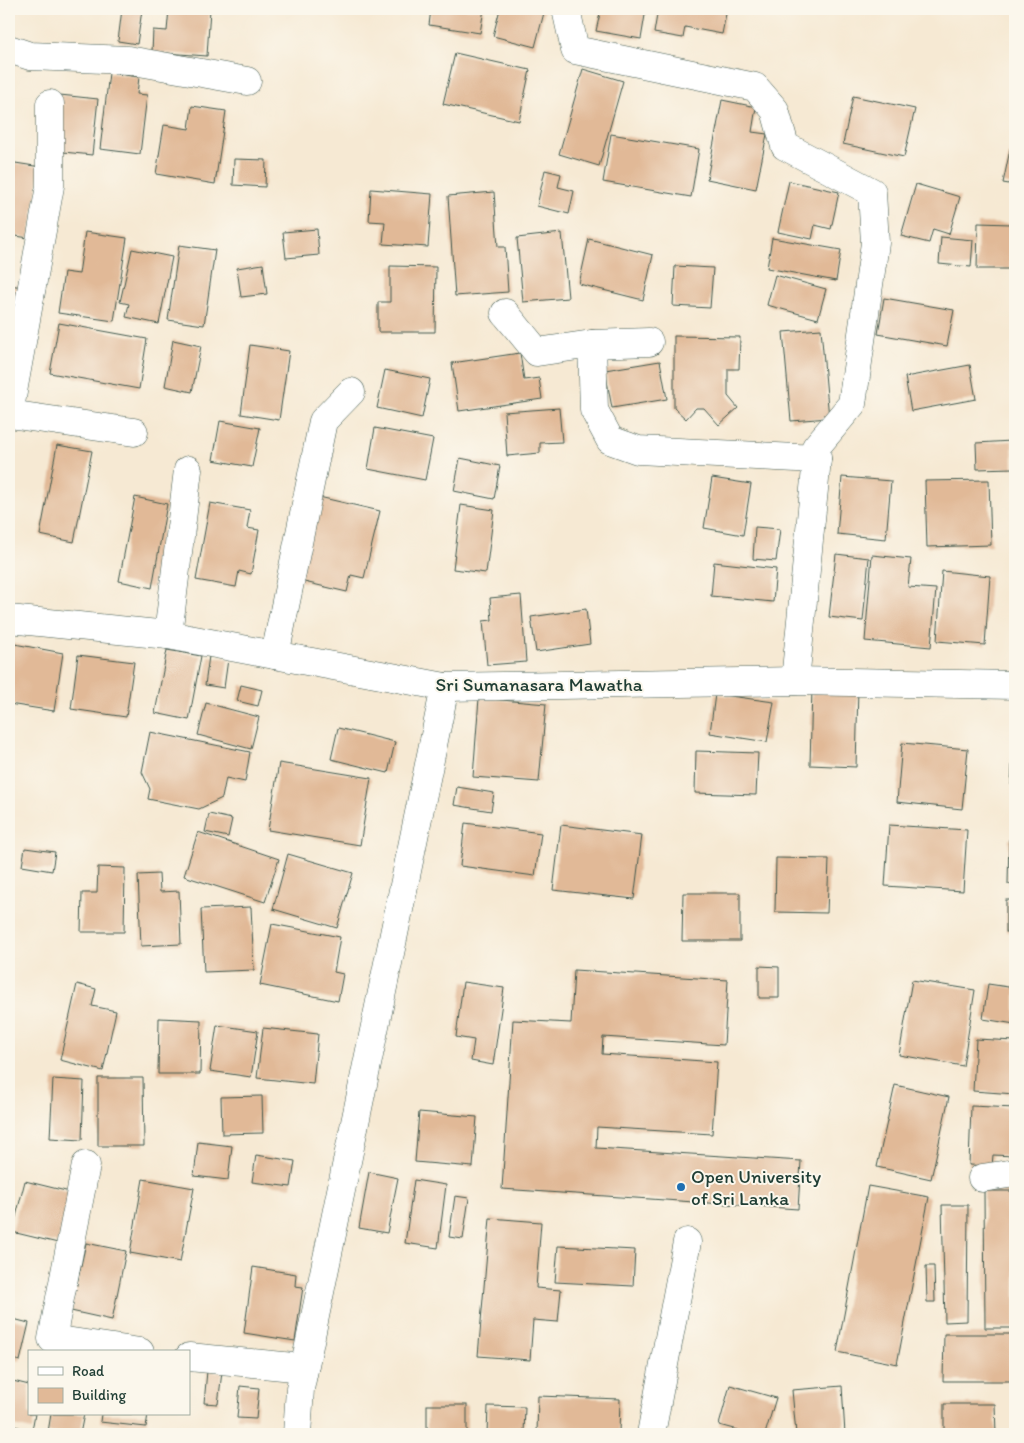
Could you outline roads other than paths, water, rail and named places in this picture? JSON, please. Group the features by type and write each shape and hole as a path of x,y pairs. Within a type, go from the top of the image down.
{"street":[{"path":"566,9 574,50 755,87 775,110 785,146 872,192 875,243 852,404 816,447 796,681"},
{"path":"9,49 30,56 128,60 248,81"},
{"path":"50,104 50,186 9,414 134,432"},
{"path":"504,313 537,352 592,344 649,342"},
{"path":"592,344 594,410 610,440 638,450 816,459"},
{"path":"275,655 322,421 351,392"},
{"path":"168,635 188,470"},
{"name":"Sri Sumanasara Mawatha","path":"9,620 168,635 445,687 796,681 1015,685"},
{"path":"297,1434 300,1389 304,1368 445,687"},
{"path":"86,1165 52,1339 126,1350"},
{"path":"982,1178 1015,1173"},
{"path":"651,1434 687,1242"},
{"path":"190,1357 304,1368"}],"place":[{"name":"Open University of Sri Lanka","path":"681,1187"}]}
